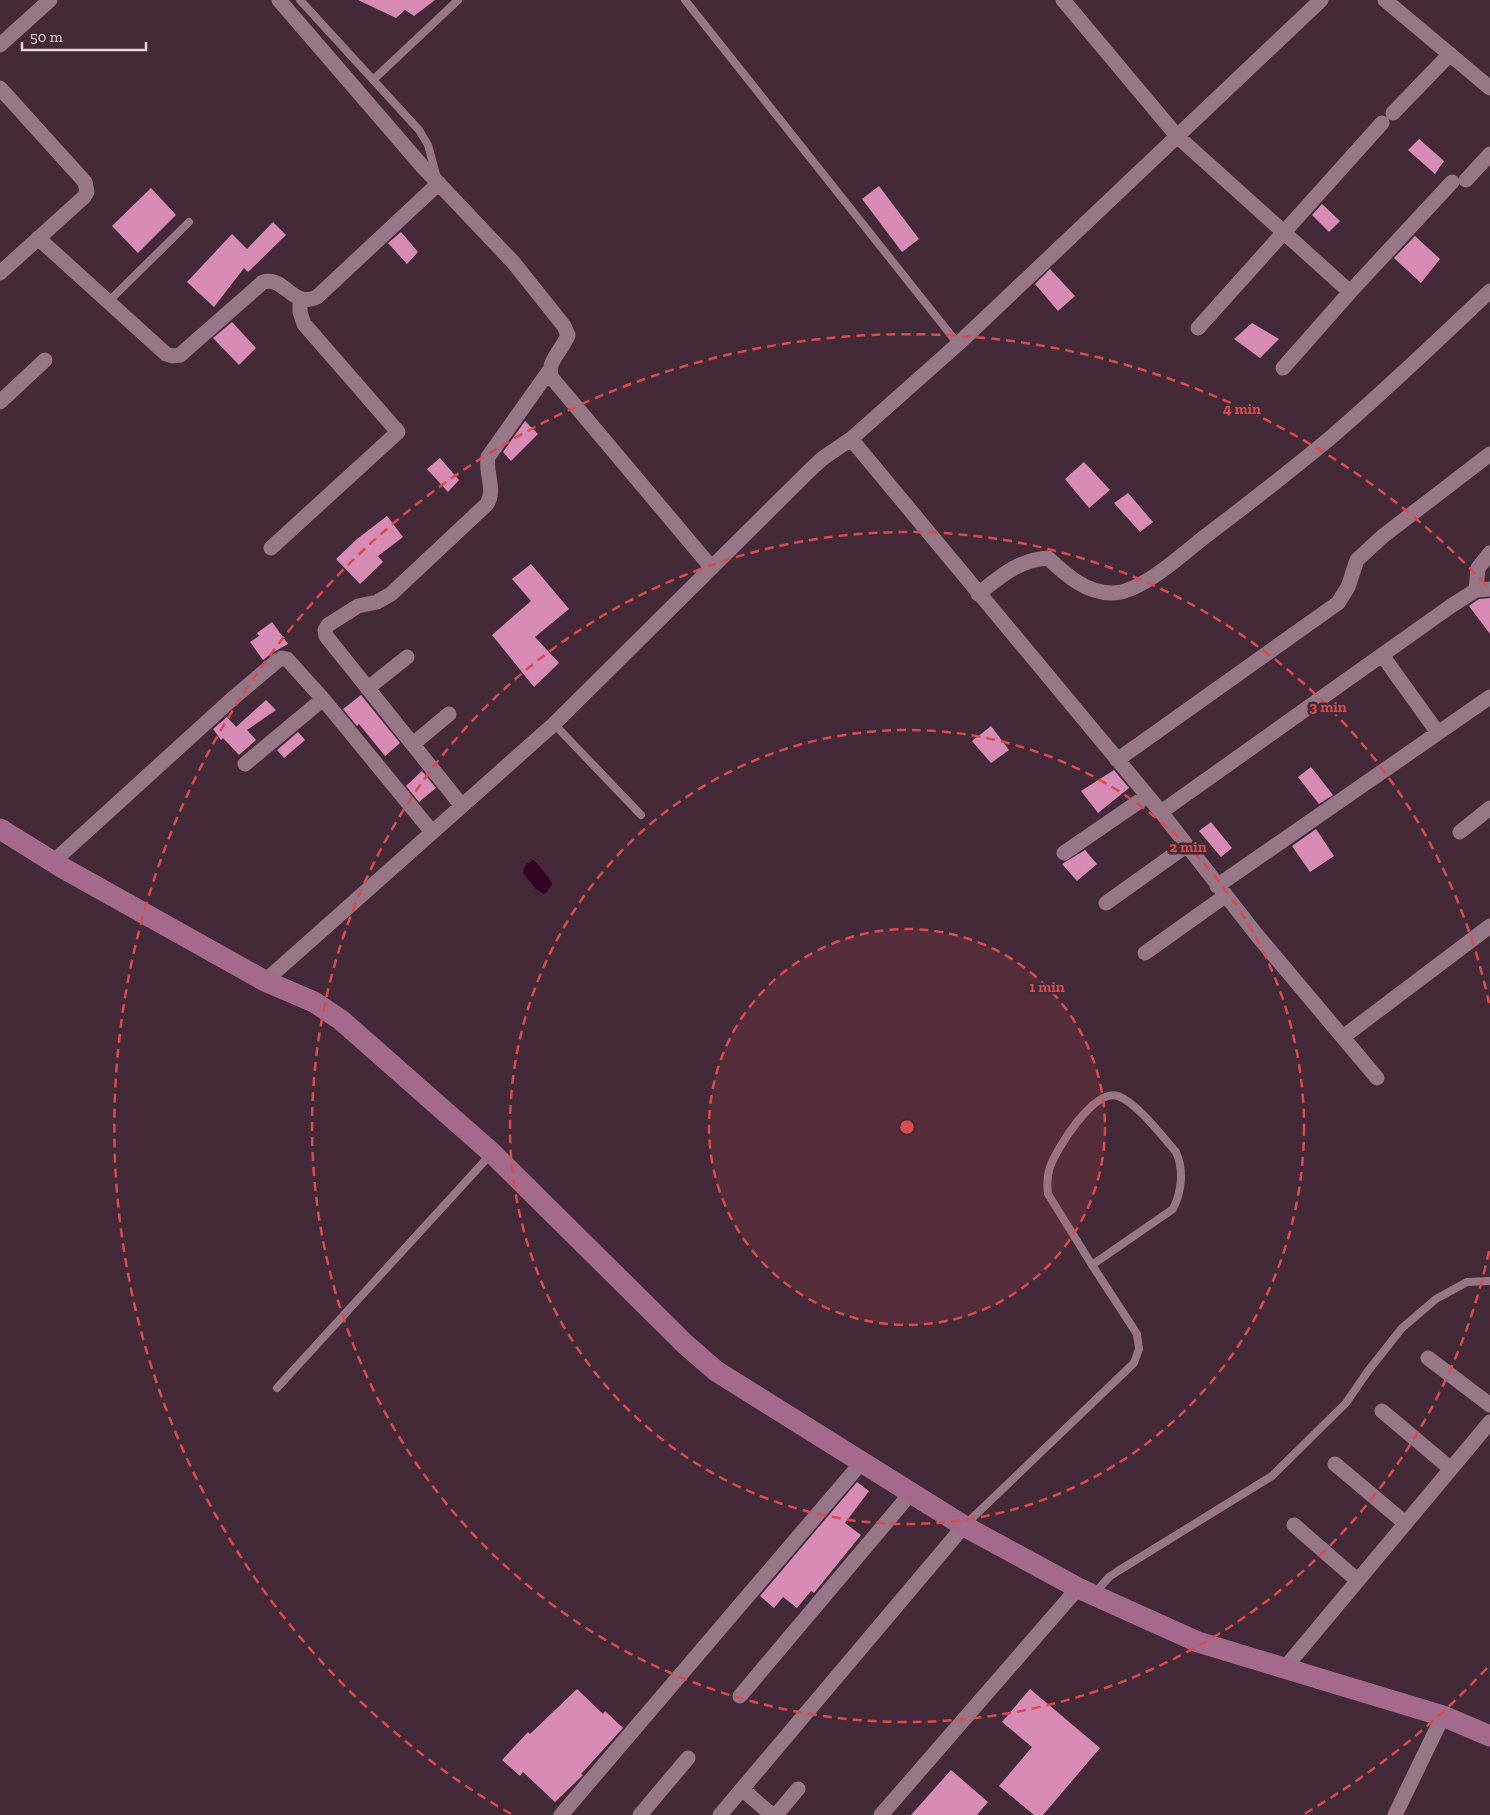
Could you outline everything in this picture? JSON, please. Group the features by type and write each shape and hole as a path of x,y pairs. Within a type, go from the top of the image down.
{"street":[{"path":"0,45 50,0"},
{"path":"279,0 438,184 513,262 564,326 568,335 550,366 549,372 488,457 486,465 492,491 491,498 487,504 391,594 377,602 358,606 328,625 325,630 326,636 462,806"},
{"path":"1063,0 1177,136 1350,292"},
{"path":"265,981 554,724 810,470 823,458 851,439 958,344 1321,0"},
{"path":"1385,0 1490,88"},
{"path":"1198,328 1388,118 1450,54"},
{"path":"0,88 85,182 88,192 0,273"},
{"path":"1283,368 1350,292 1459,181 1490,154"},
{"path":"38,238 166,354 172,356 180,354 263,282 269,280 277,282 300,300 309,301 317,297 438,184"},
{"path":"978,594 1009,569 1034,559 1048,558 1074,580 1091,590 1113,593 1133,589 1229,518 1329,438 1490,291"},
{"path":"271,548 398,432 304,324 300,312 300,300"},
{"path":"0,402 45,360"},
{"path":"549,372 558,386 711,568"},
{"path":"851,439 1161,812 1221,891 1377,1078"},
{"path":"1117,760 1338,603 1348,587 1357,560 1383,536 1490,454"},
{"path":"1161,812 1451,606 1483,589 1478,568 1490,553"},
{"path":"1382,655 1438,733"},
{"path":"368,688 407,657"},
{"path":"54,861 232,699 282,658 288,659 324,699 432,832"},
{"path":"1146,953 1221,891 1490,697"},
{"path":"245,764 324,699"},
{"path":"413,744 448,714"},
{"path":"1064,853 1147,796"},
{"path":"1460,832 1490,808"},
{"path":"0,829 265,981 314,1002 341,1020 492,1153 685,1344 716,1371 964,1526 1086,1591 1198,1642 1443,1716 1490,1736"},
{"path":"1106,903 1186,846"},
{"path":"1343,1037 1490,926"},
{"path":"1428,1358 1490,1405"},
{"path":"1382,1411 1451,1468"},
{"path":"1284,1669 1490,1422"},
{"path":"561,1815 862,1462"},
{"path":"1335,1464 1405,1523"},
{"path":"740,1696 911,1493"},
{"path":"720,1815 964,1526"},
{"path":"1294,1526 1357,1580"},
{"path":"881,1815 1086,1591"},
{"path":"1395,1815 1443,1716"},
{"path":"640,1815 688,1758"},
{"path":"742,1788 772,1815"},
{"path":"776,1815 798,1789"}],"lane":[{"path":"300,0 419,130 428,145 438,184"},
{"path":"373,80 458,0"},
{"path":"684,0 958,344"},
{"path":"108,302 189,222"},
{"path":"554,724 642,815"},
{"path":"964,1526 1134,1363 1139,1349 1137,1334 1092,1265 1048,1194 1047,1180 1050,1168 1062,1144 1094,1104 1107,1096 1117,1096 1133,1104 1176,1152 1181,1162 1178,1200 1173,1209 1092,1265"},
{"path":"277,1388 492,1153"},
{"path":"1086,1591 1272,1476 1346,1403 1368,1371 1402,1328 1436,1300 1467,1282 1490,1281"}],"shaded area":[{"path":"534,860 552,884 544,894 536,889 523,873 526,865"}],"building":[{"path":"358,0 435,0 414,16 405,10 396,18"},
{"path":"1419,139 1444,161 1435,174 1408,150"},
{"path":"879,186 919,239 902,252 862,199"},
{"path":"151,188 176,215 138,253 112,226"},
{"path":"1322,204 1340,221 1329,232 1312,215"},
{"path":"273,222 286,235 248,272 244,268 214,307 187,282 232,234 247,249"},
{"path":"401,232 418,252 407,264 388,243"},
{"path":"1415,236 1440,259 1421,283 1394,258"},
{"path":"1050,269 1075,296 1058,311 1035,284"},
{"path":"232,322 256,348 239,365 213,338"},
{"path":"1252,323 1279,339 1260,358 1234,339"},
{"path":"525,421 538,434 511,461 503,452"},
{"path":"440,458 459,480 448,492 427,469"},
{"path":"1084,462 1110,490 1089,508 1065,479"},
{"path":"1128,493 1153,522 1140,532 1114,503"},
{"path":"387,516 403,537 378,556 383,562 360,584 336,559 357,539"},
{"path":"531,564 569,609 535,637 559,663 534,687 492,635 531,601 512,579"},
{"path":"1490,598 1490,634 1469,606 1479,599"},
{"path":"272,622 288,644 263,660 250,642 259,636 257,633"},
{"path":"361,695 400,743 385,756 359,724 357,726 343,709"},
{"path":"266,700 276,710 247,730 256,740 239,755 223,738 221,740 213,729 227,717 236,727"},
{"path":"991,726 1009,750 991,763 972,741"},
{"path":"298,732 305,740 284,758 277,750"},
{"path":"1311,767 1333,795 1319,804 1298,777"},
{"path":"1114,770 1129,788 1098,813 1081,791"},
{"path":"422,771 436,788 419,802 406,786"},
{"path":"1211,822 1232,848 1221,857 1199,831"},
{"path":"1316,829 1334,856 1310,872 1292,846"},
{"path":"1085,850 1097,864 1077,881 1062,864"},
{"path":"857,1482 869,1491 845,1523 861,1535 814,1593 811,1591 797,1608 783,1597 774,1608 760,1596"},
{"path":"577,1689 603,1714 605,1711 623,1728 581,1774 583,1775 555,1802 523,1772 520,1776 502,1760 528,1732 530,1734"},
{"path":"1030,1689 1100,1748 1043,1815 1034,1815 999,1786 1032,1747 1002,1722"},
{"path":"951,1770 988,1802 977,1815 911,1815"}]}
